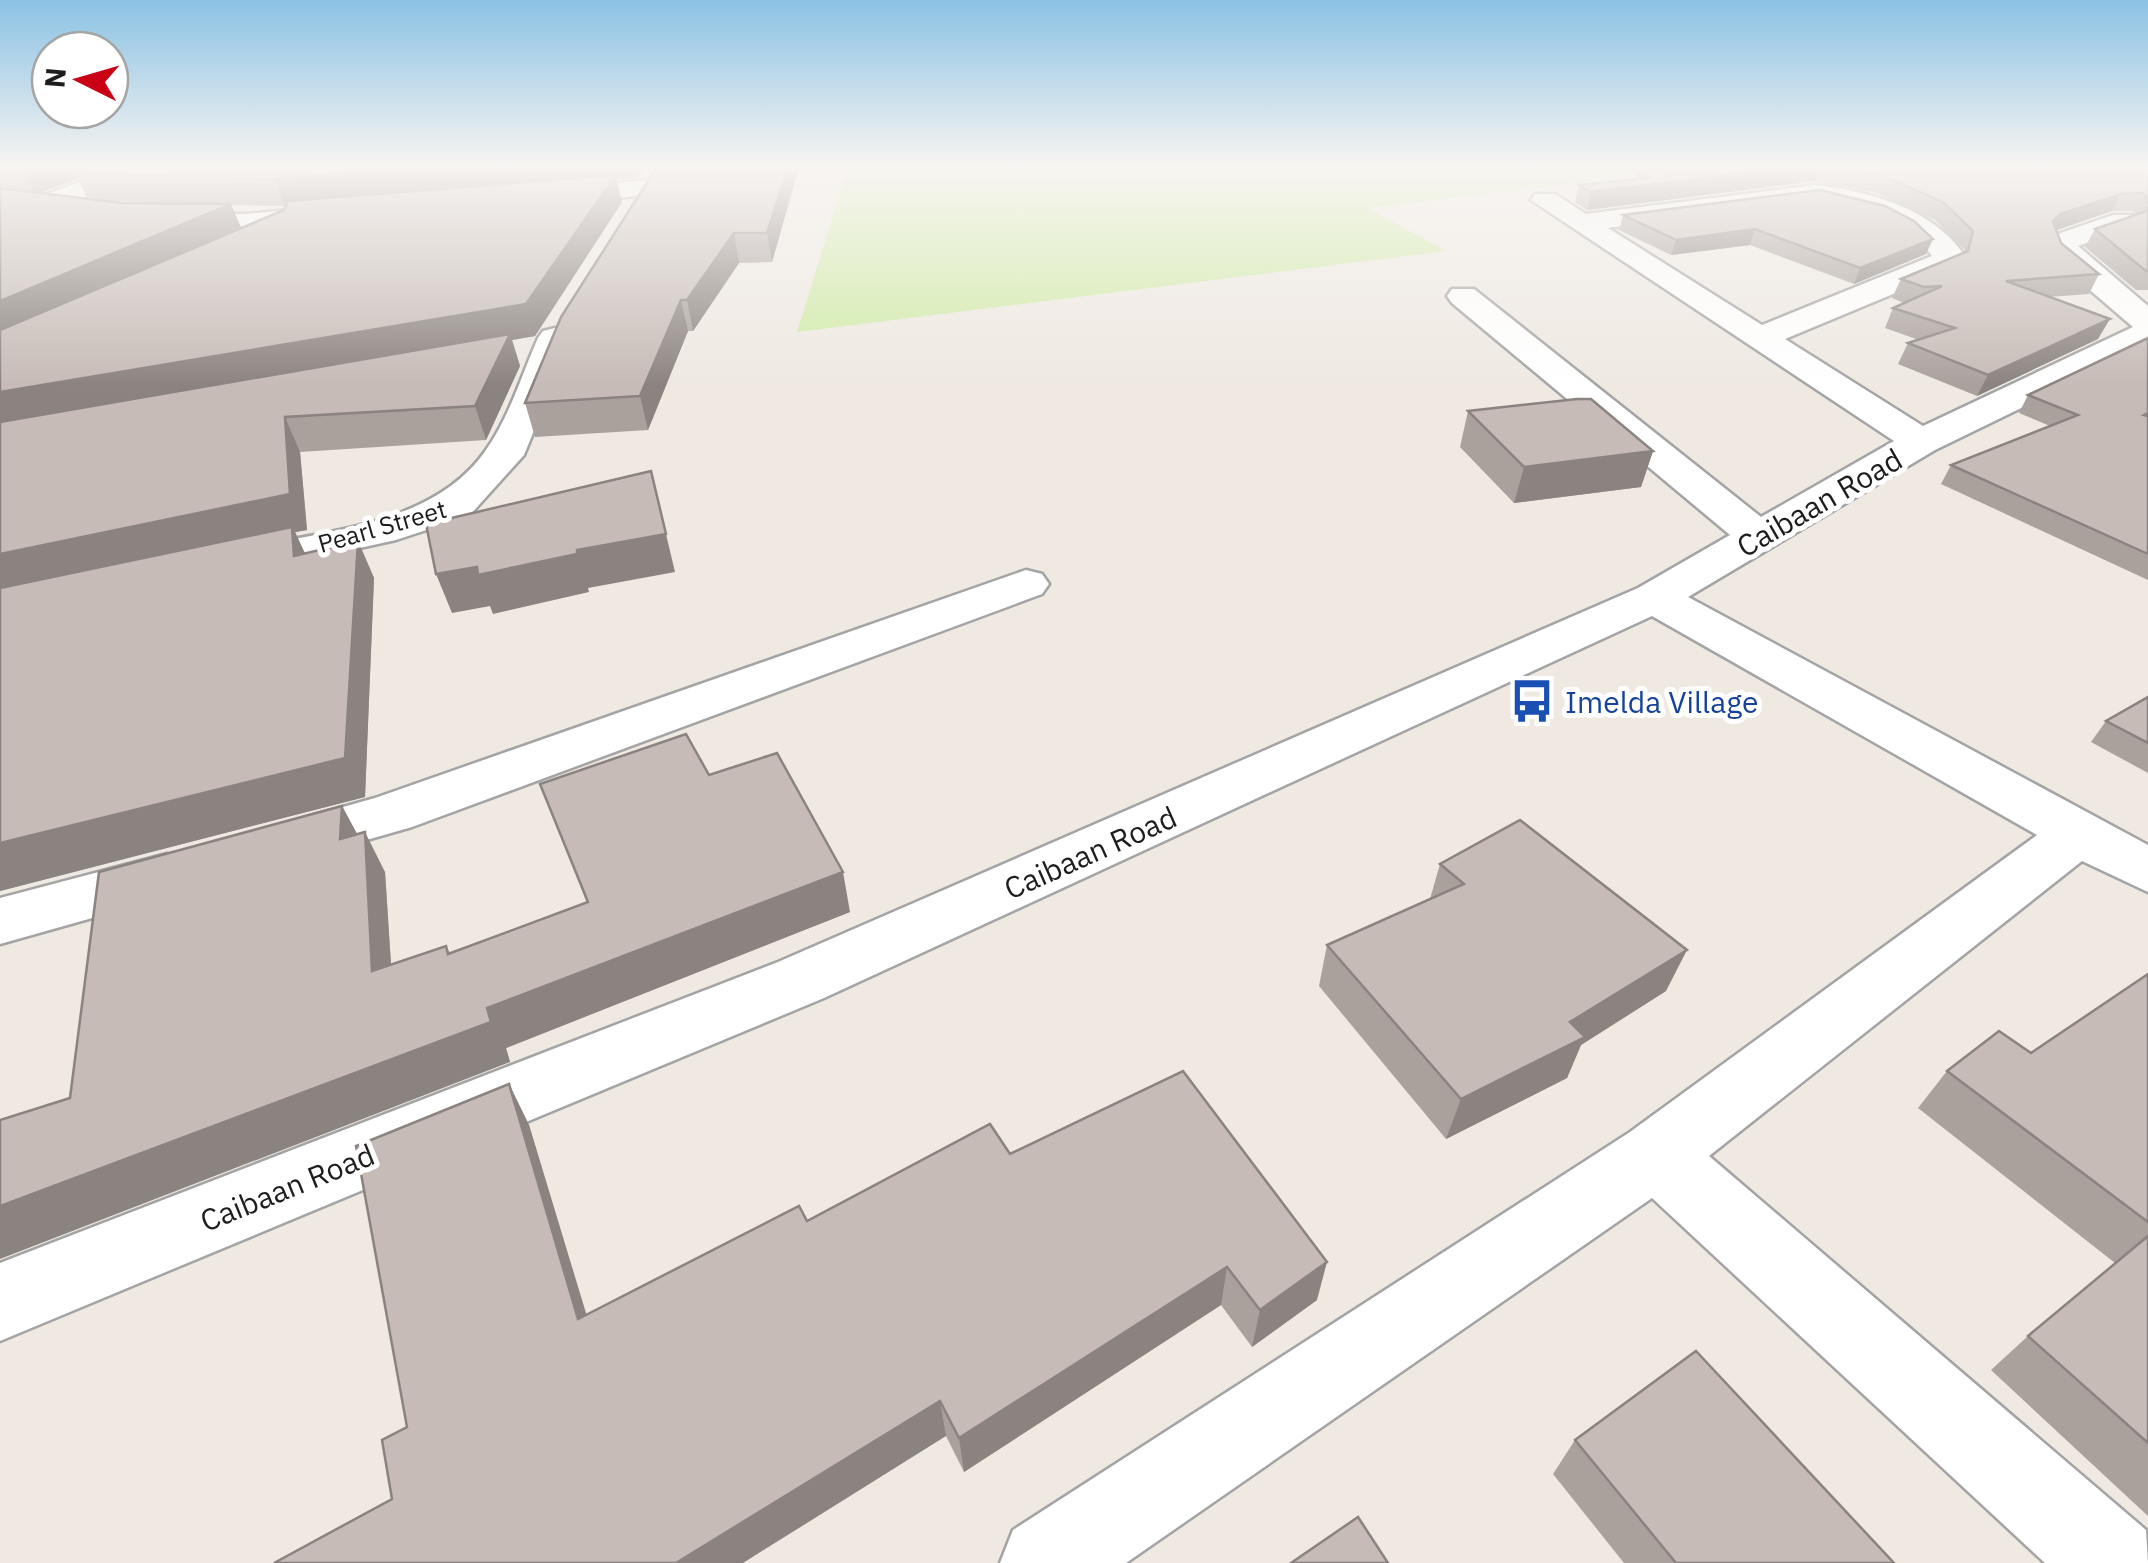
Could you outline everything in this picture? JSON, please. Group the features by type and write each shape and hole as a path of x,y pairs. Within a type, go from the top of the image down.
{"street":[{"path":"226,255 260,240"},
{"path":"1606,240 1921,442"},
{"path":"1762,338 1947,260 1947,252 1935,240"},
{"path":"2065,240 2062,242 2065,254 2148,323"},
{"path":"1463,296 1759,537"},
{"name":"Pearl Street","path":"190,572 381,531 454,508 504,454 530,350 579,299"},
{"name":"Caibaan Road","path":"0,1302 801,980 1654,598 1921,442 2148,333"},
{"path":"0,920 392,813 1026,584"},
{"path":"1654,598 2148,872"},
{"path":"1046,1563 1656,1154 2080,832"},
{"path":"1656,1154 2113,1563"}],"green space":[{"path":"825,240 1426,240 1446,251 797,332"}],"building":[{"path":"0,240 145,240 0,301"},
{"path":"213,240 571,240 526,304 0,392 0,330"},
{"path":"610,240 729,240 687,300 681,300 640,396 525,403 561,317"},
{"path":"1784,240 1931,240 1860,268"},
{"path":"1971,240 2060,240 2099,274 2006,281 2110,319 1988,375 1908,343 1955,328 1893,308 1942,286 1924,287 1901,279 1968,251"},
{"path":"2108,240 2148,240 2146,271"},
{"path":"510,334 475,406 285,417 290,494 0,554 0,422"},
{"path":"2148,338 2148,413 2144,415 2148,416 2148,554 1951,465 2078,415 2028,395"},
{"path":"1591,399 1653,451 1524,467 1468,411"},
{"path":"651,471 666,534 577,550 577,554 478,575 477,567 436,574 426,524"},
{"path":"292,527 294,556 358,541 345,758 0,843 0,588"},
{"path":"2148,697 2148,743 2106,721"},
{"path":"686,734 709,775 777,753 843,872 487,1008 491,1022 0,1206 0,1120 70,1098 99,872 342,806 340,839 365,832 372,971 446,946 448,954 588,902 540,784"},
{"path":"1520,820 1687,950 1570,1022 1585,1037 1461,1099 1327,945 1464,884 1440,864"},
{"path":"2148,974 2148,1222 1947,1071 1999,1031 2031,1053"},
{"path":"1183,1071 1327,1262 1260,1310 1227,1267 959,1438 940,1401 676,1563 274,1563 392,1499 382,1440 407,1427 356,1146 509,1084 578,1319 799,1206 807,1221 990,1124 1010,1154"},
{"path":"2148,1236 2148,1443 2028,1336"},
{"path":"1696,1351 1894,1563 1676,1563 1575,1440"},
{"path":"1358,1517 1388,1563 1291,1563"}],"place":[{"name":"Imelda Village","path":"1532,701"}]}
